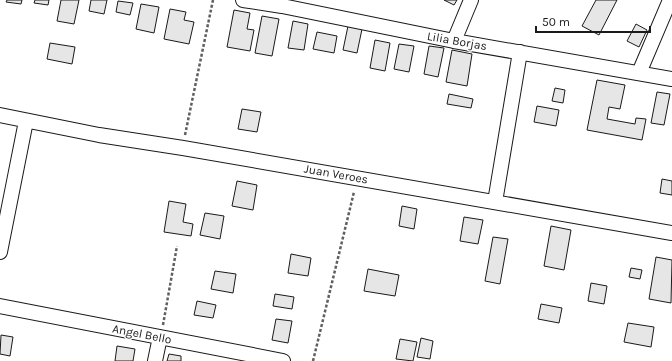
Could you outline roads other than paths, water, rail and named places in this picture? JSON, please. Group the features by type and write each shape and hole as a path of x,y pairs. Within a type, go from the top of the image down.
{"street":[{"name":"Lilia Borjas","path":"243,0 283,3 454,41 672,79"},
{"path":"454,41 471,0"},
{"path":"639,73 670,0"},
{"path":"495,202 520,52"},
{"name":"Juan Veroes","path":"0,116 99,135 183,148 672,232"},
{"path":"0,252 26,121"},
{"name":"Angel Bello","path":"0,306 283,361"},
{"path":"155,361 160,337"}]}
